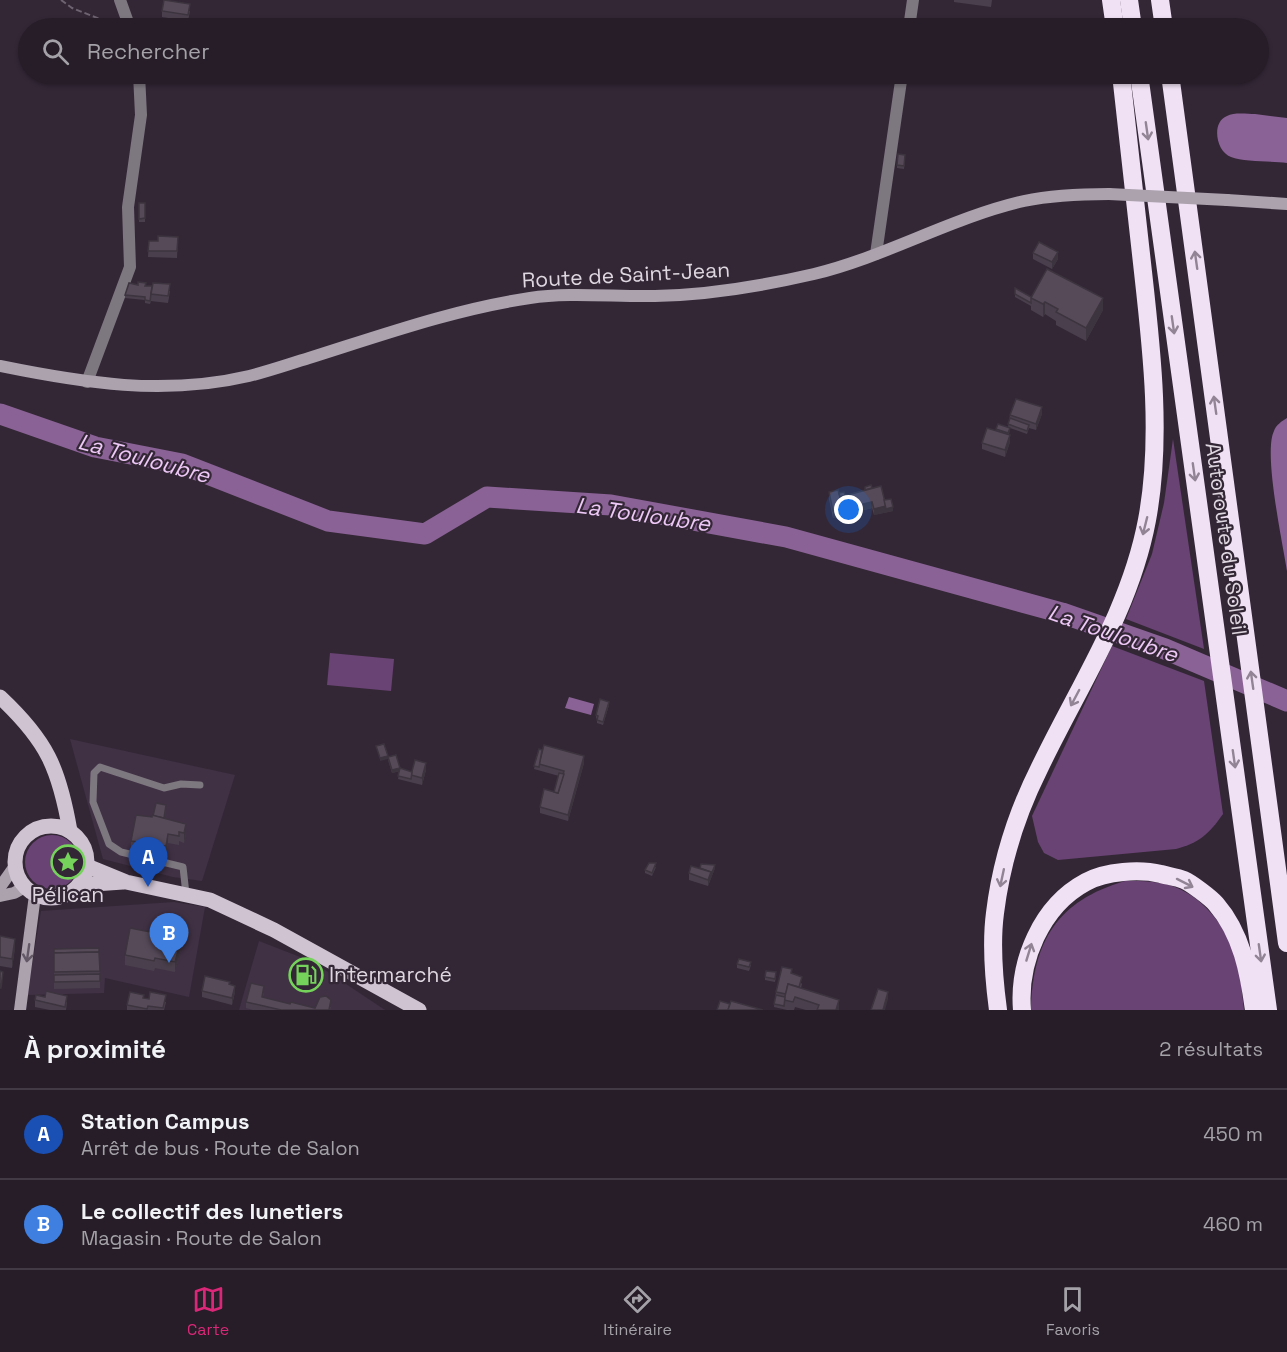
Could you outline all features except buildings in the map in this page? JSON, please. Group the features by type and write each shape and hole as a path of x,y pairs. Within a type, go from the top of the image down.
{"highway":[{"path":"1111,0 1114,18"},
{"path":"1129,0 1132,18"},
{"path":"1160,0 1163,18"},
{"path":"998,1010 994,983 995,914 1010,842 1038,770 1116,618 1129,584 1147,521 1152,479 1152,355 1122,84"},
{"name":"Autoroute du Soleil","path":"1140,84 1268,1010"},
{"name":"Autoroute du Soleil","path":"1171,84 1287,943"},
{"path":"1256,710 1276,780 1287,860"},
{"path":"1022,1010 1024,970 1033,939 1054,909 1087,881 1120,872 1150,872 1184,880 1216,904 1239,940 1250,981 1254,1010"}],"main road":[{"path":"0,697 43,745 56,769 70,831"},
{"path":"50,825 63,795"},
{"path":"50,825 60,826 70,831 84,846 87,866 80,885 70,893 59,897 47,898 30,891 18,878 15,866 15,854 20,843 27,834 50,825"},
{"path":"87,866 126,882 210,900 274,930 419,1010"},
{"path":"80,885 126,882"}],"street":[{"path":"120,0 126,18"},
{"path":"910,18 913,0"},
{"path":"87,382 130,267 128,207 141,115 139,84"},
{"path":"876,254 901,84"},
{"name":"Route de Saint-Jean","path":"0,366 87,382 140,388 190,385 248,376 489,305 534,297 657,296 732,290 816,273 1023,201 1062,195 1109,194 1287,204"},
{"path":"0,887 15,866"},
{"path":"0,896 30,891 20,1010"}],"lane":[{"path":"186,894 183,867 121,852 109,844 93,802 94,773 100,767 164,788 181,784 200,785"}],"path":[{"path":"61,0 72,8 98,18"}],"shaded area":[{"path":"1233,114 1287,118 1287,163 1237,159 1226,154 1222,149 1217,130 1222,119"},
{"path":"1287,418 1287,571 1272,478 1271,442 1278,425"},
{"path":"1173,439 1204,649 1126,619 1152,554 1164,503"},
{"path":"1112,646 1204,681 1223,814 1203,837 1176,849 1058,860 1044,853 1038,842 1032,816"},
{"path":"330,653 394,659 391,691 327,685"},
{"path":"569,697 594,704 591,715 565,708"},
{"path":"70,739 235,775 202,881 173,877 103,859"},
{"path":"52,835 62,837 71,843 77,852 79,862 77,872 71,881 62,887 52,889 42,887 33,881 27,872 25,862 27,852 33,843 42,837"},
{"path":"1125,881 1157,882 1175,887 1186,892 1206,908 1223,929 1234,952 1238,964 1244,1010 1031,1010 1037,964 1053,927 1066,912 1082,900 1102,889"},
{"path":"174,902 205,907 189,997 105,978 104,993 27,995 41,911"},
{"path":"259,941 300,957 325,970 385,1010 239,1010"}],"waterway":[{"name":"La Touloubre","path":"0,414 95,447 182,464 328,521 425,534 487,497 611,505 786,537 1062,613 1165,649 1287,701"}],"place":[{"name":"Pélican","path":"68,862"},
{"name":"Station Campus","path":"148,887"},
{"name":"Le collectif des lunetiers","path":"169,963"},
{"name":"Intermarché","path":"306,975"}]}
